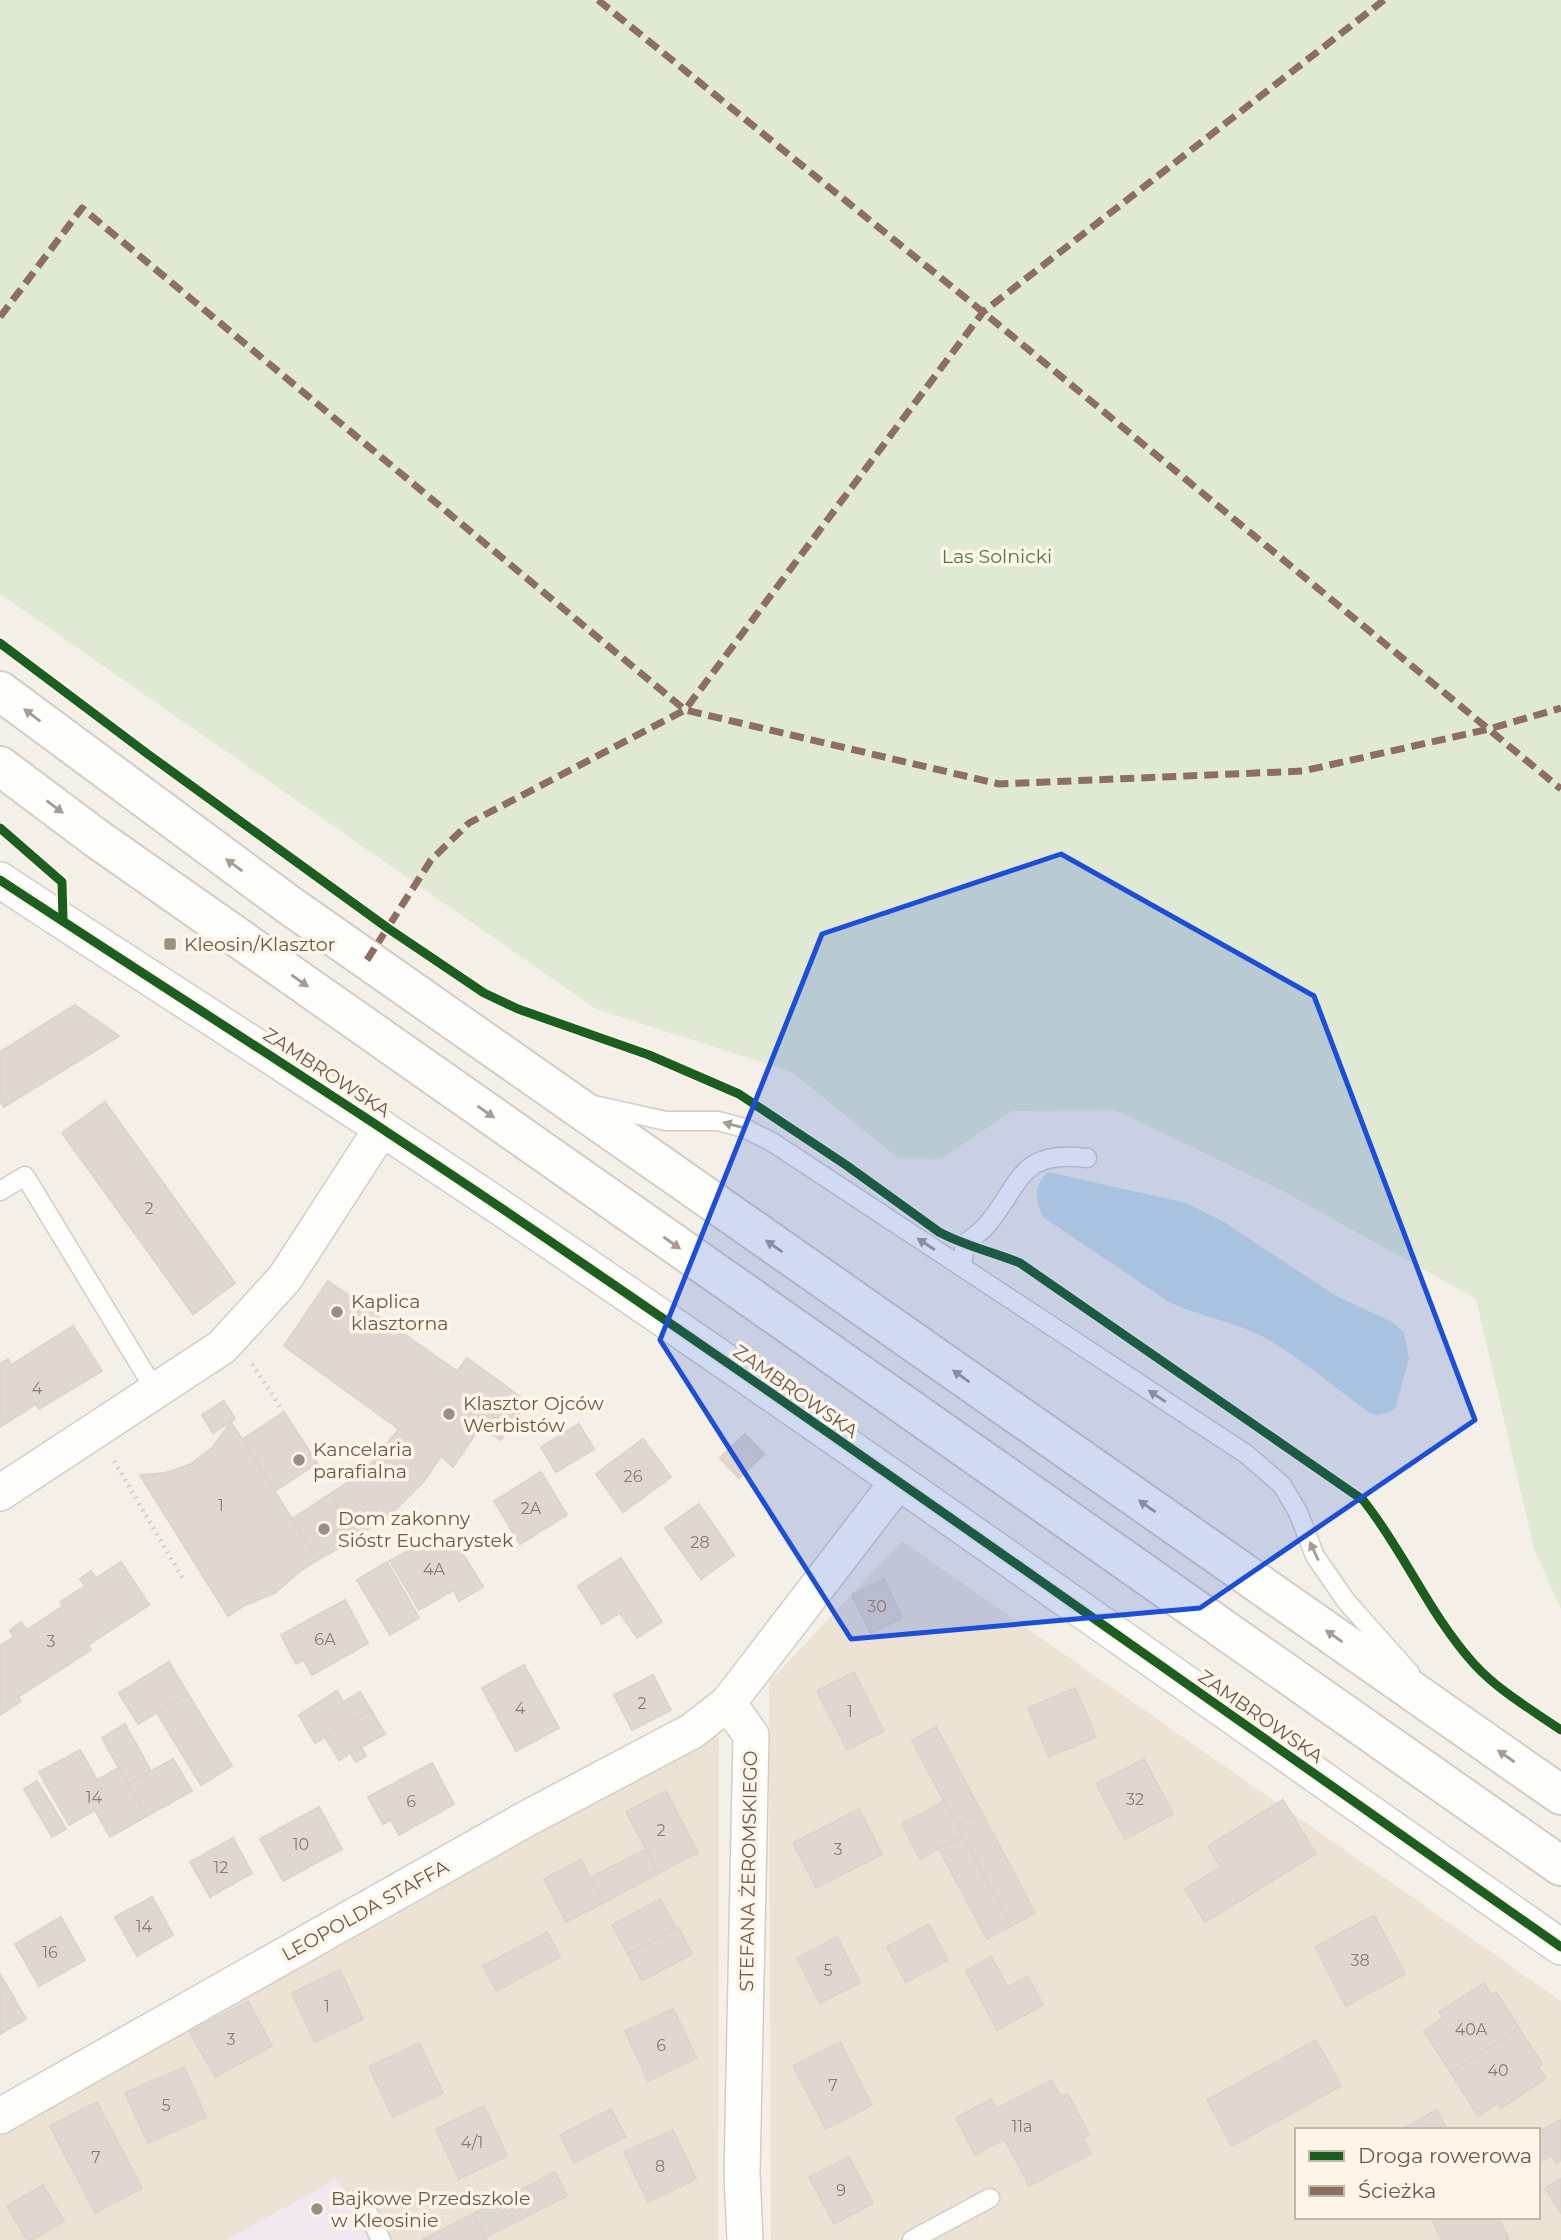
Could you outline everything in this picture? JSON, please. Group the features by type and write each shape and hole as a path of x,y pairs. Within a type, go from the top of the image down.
{"main road":[{"path":"0,691 289,905 563,1099 1561,1795"},
{"path":"0,766 96,838 1561,1866"}],"street":[{"name":"ZAMBROWSKA","path":"0,880 382,1128 580,1261 1561,1947"},
{"path":"0,1493 222,1347 285,1278 382,1128"},
{"path":"728,1703 897,1483"},
{"name":"LEOPOLDA STAFFA","path":"0,2116 527,1819 692,1731 728,1703"},
{"name":"STEFANA ŻEROMSKIEGO","path":"728,1703 751,1735 742,2173 745,2240"}],"lane":[{"path":"563,1099 666,1121 718,1121 744,1128 772,1142 1246,1454 1282,1485 1298,1512 1315,1556 1346,1601 1450,1717"},
{"path":"962,1266 965,1244 985,1227 1025,1171 1040,1161 1054,1157 1066,1155 1087,1158"},
{"path":"0,1191 25,1176 155,1390"},
{"path":"912,2240 990,2198"},
{"path":"366,2209 381,2240"}],"path":[{"path":"247,1358 281,1408"},
{"path":"110,1454 183,1579"}],"highlighted area":[{"path":"1061,854 1314,996 1475,1420 1200,1608 851,1639 660,1340 822,934"}],"shaded area":[{"path":"1048,1172 1186,1203 1224,1222 1336,1296 1392,1322 1404,1332 1409,1359 1396,1406 1391,1412 1376,1415 1370,1413 1302,1362 1260,1335 1169,1302 1043,1217 1037,1193 1040,1182"},
{"path":"902,1541 1561,2001 1561,2240 771,2240 769,1682"},
{"path":"699,1710 719,1735 718,2240 0,2240 0,2107"},
{"name":"Bajkowe Przedszkole w Kleosinie","path":"338,2178 368,2240 226,2240"}],"green space":[{"name":"Las Solnicki","path":"0,0 1561,0 1561,1609 1534,1549 1476,1299 1283,1191 1115,1110 1012,1111 941,1159 898,1158 792,1072 596,1009 0,594"}],"building":[{"path":"75,1005 119,1036 4,1107 0,1101 0,1052"},
{"path":"105,1102 235,1283 193,1314 62,1133"},
{"name":"Klasztor Ojców Werbistów","path":"328,1281 457,1371 467,1358 527,1402 501,1440 480,1427 453,1467 441,1456 424,1481 396,1509 356,1538 330,1494 370,1465 399,1429 284,1346"},
{"path":"73,1326 102,1371 39,1409 36,1404 0,1427 0,1364 8,1359 11,1365"},
{"path":"224,1401 235,1419 213,1433 202,1415"},
{"path":"284,1412 317,1463 275,1491 243,1439"},
{"path":"231,1422 318,1560 300,1571 275,1593 245,1605 228,1616 140,1475 165,1473 191,1464 212,1448"},
{"path":"579,1424 594,1449 556,1472 541,1447"},
{"path":"745,1434 764,1454 739,1478 720,1458"},
{"path":"643,1439 671,1477 623,1512 596,1474"},
{"path":"541,1472 567,1515 520,1544 494,1501"},
{"name":"Dom zakonny Sióstr Eucharystek","path":"330,1494 356,1538 318,1560 292,1519"},
{"path":"699,1504 734,1555 701,1579 665,1528"},
{"path":"454,1539 483,1587 459,1601 454,1590 419,1610 390,1561 426,1541 432,1552"},
{"path":"621,1558 662,1622 637,1638 620,1613 602,1624 578,1586"},
{"path":"121,1562 149,1605 88,1645 91,1650 18,1697 21,1701 0,1715 0,1646 14,1637 10,1630 21,1622 27,1630 63,1606 60,1602 85,1586 80,1579 91,1571 96,1578"},
{"path":"387,1562 419,1618 390,1635 357,1580"},
{"path":"884,1579 902,1618 871,1633 852,1595"},
{"path":"345,1600 368,1643 312,1675 304,1660 296,1664 281,1635"},
{"path":"169,1662 188,1694 138,1724 119,1693"},
{"path":"524,1665 559,1728 516,1751 482,1688"},
{"path":"854,1672 884,1731 847,1750 817,1691"},
{"path":"653,1675 671,1710 632,1730 614,1695"},
{"path":"1075,1688 1096,1737 1049,1757 1028,1708"},
{"path":"337,1691 343,1702 360,1692 371,1710 315,1743 299,1715"},
{"path":"188,1694 232,1766 201,1785 157,1713"},
{"path":"371,1710 385,1734 361,1747 366,1756 356,1762 350,1753 339,1760 325,1737"},
{"path":"125,1724 151,1771 128,1784 102,1738"},
{"path":"936,1727 981,1811 957,1825 912,1741"},
{"path":"80,1750 97,1780 119,1768 147,1816 110,1837 95,1810 69,1825 39,1772"},
{"path":"173,1759 192,1791 147,1816 128,1784"},
{"path":"1144,1759 1173,1814 1125,1839 1096,1784"},
{"path":"432,1763 454,1804 399,1835 391,1820 383,1824 368,1797"},
{"path":"37,1781 66,1829 52,1837 24,1789"},
{"path":"666,1791 698,1853 659,1873 626,1812"},
{"path":"1283,1800 1316,1854 1205,1922 1185,1889 1221,1867 1208,1846"},
{"path":"944,1801 963,1836 920,1859 902,1824"},
{"path":"319,1807 342,1849 283,1881 260,1839"},
{"path":"859,1809 882,1854 816,1888 793,1843"},
{"path":"981,1811 1035,1913 1011,1926 957,1825"},
{"path":"963,1836 1011,1926 987,1939 939,1849"},
{"path":"233,1838 252,1873 210,1897 190,1862"},
{"path":"646,1849 659,1873 603,1903 590,1878"},
{"path":"581,1859 603,1903 566,1922 544,1879"},
{"path":"152,1897 173,1935 137,1956 115,1917"},
{"path":"660,1899 676,1928 628,1954 612,1925"},
{"path":"1374,1915 1405,1974 1346,2006 1315,1947"},
{"path":"61,1917 85,1960 39,1986 15,1944"},
{"path":"929,1924 948,1960 906,1982 887,1947"},
{"path":"678,1927 692,1954 642,1981 628,1954"},
{"path":"547,1932 560,1957 496,1991 483,1966"},
{"path":"837,1937 860,1983 820,2003 797,1958"},
{"path":"991,1957 1008,1987 1028,1976 1043,2005 997,2030 966,1971"},
{"path":"340,1970 363,2019 315,2042 292,1993"},
{"path":"0,1974 26,2019 0,2034"},
{"path":"1484,1983 1491,1995 1496,1992 1519,2028 1451,2073 1424,2031 1443,2018 1439,2012"},
{"path":"248,2001 272,2046 215,2077 190,2032"},
{"path":"673,2009 697,2058 648,2081 625,2031"},
{"path":"1519,2028 1542,2064 1538,2067 1546,2078 1501,2108 1498,2103 1478,2116 1451,2073"},
{"path":"1316,2040 1341,2086 1232,2146 1207,2100"},
{"path":"840,2042 872,2105 826,2129 793,2066"},
{"path":"419,2043 443,2093 393,2117 369,2067"},
{"path":"184,2067 206,2117 148,2143 125,2093"},
{"path":"1052,2080 1061,2097 1068,2094 1089,2135 1083,2138 1091,2154 1029,2186 1005,2139 975,2155 956,2118 991,2099 996,2109"},
{"path":"97,2102 142,2188 95,2213 50,2126"},
{"path":"484,2106 507,2156 459,2179 436,2129"},
{"path":"611,2109 626,2137 574,2163 560,2135"},
{"path":"1437,2110 1446,2128 1405,2128"},
{"path":"1561,2120 1561,2160 1556,2163 1552,2155 1540,2161 1540,2131"},
{"path":"673,2130 696,2179 648,2202 624,2152"},
{"path":"849,2157 873,2203 834,2224 809,2177"},
{"path":"555,2172 567,2196 485,2237 473,2214"},
{"path":"1561,2179 1561,2213 1545,2188"},
{"path":"43,2185 64,2221 32,2240 27,2240 7,2206"},
{"path":"473,2214 487,2240 422,2240"},
{"path":"1432,2219 1499,2219 1509,2240 1442,2240"}],"marked path":[{"path":"598,0 983,312 1561,789"},
{"path":"367,960 431,860 469,823 685,710 983,312 1384,0"},
{"path":"0,317 82,208 685,710 999,784 1303,771 1489,729 1561,708"}],"cycle path":[{"path":"0,643 389,929 484,993 518,1009 649,1055 739,1094 846,1165 939,1232 1020,1263 1363,1500 1444,1626 1475,1665 1505,1692 1561,1730"},
{"path":"0,828 62,882 63,921"},
{"path":"0,880 363,1116 579,1261 1561,1947"}],"place":[{"name":"Kleosin/Klasztor","path":"170,944"},
{"name":"Kaplica klasztorna","path":"337,1312"},
{"name":"Klasztor Ojców Werbistów","path":"449,1414"},
{"name":"Kancelaria parafialna","path":"299,1460"},
{"name":"Dom zakonny Sióstr Eucharystek","path":"324,1529"},
{"name":"Bajkowe Przedszkole w Kleosinie","path":"317,2209"}]}
